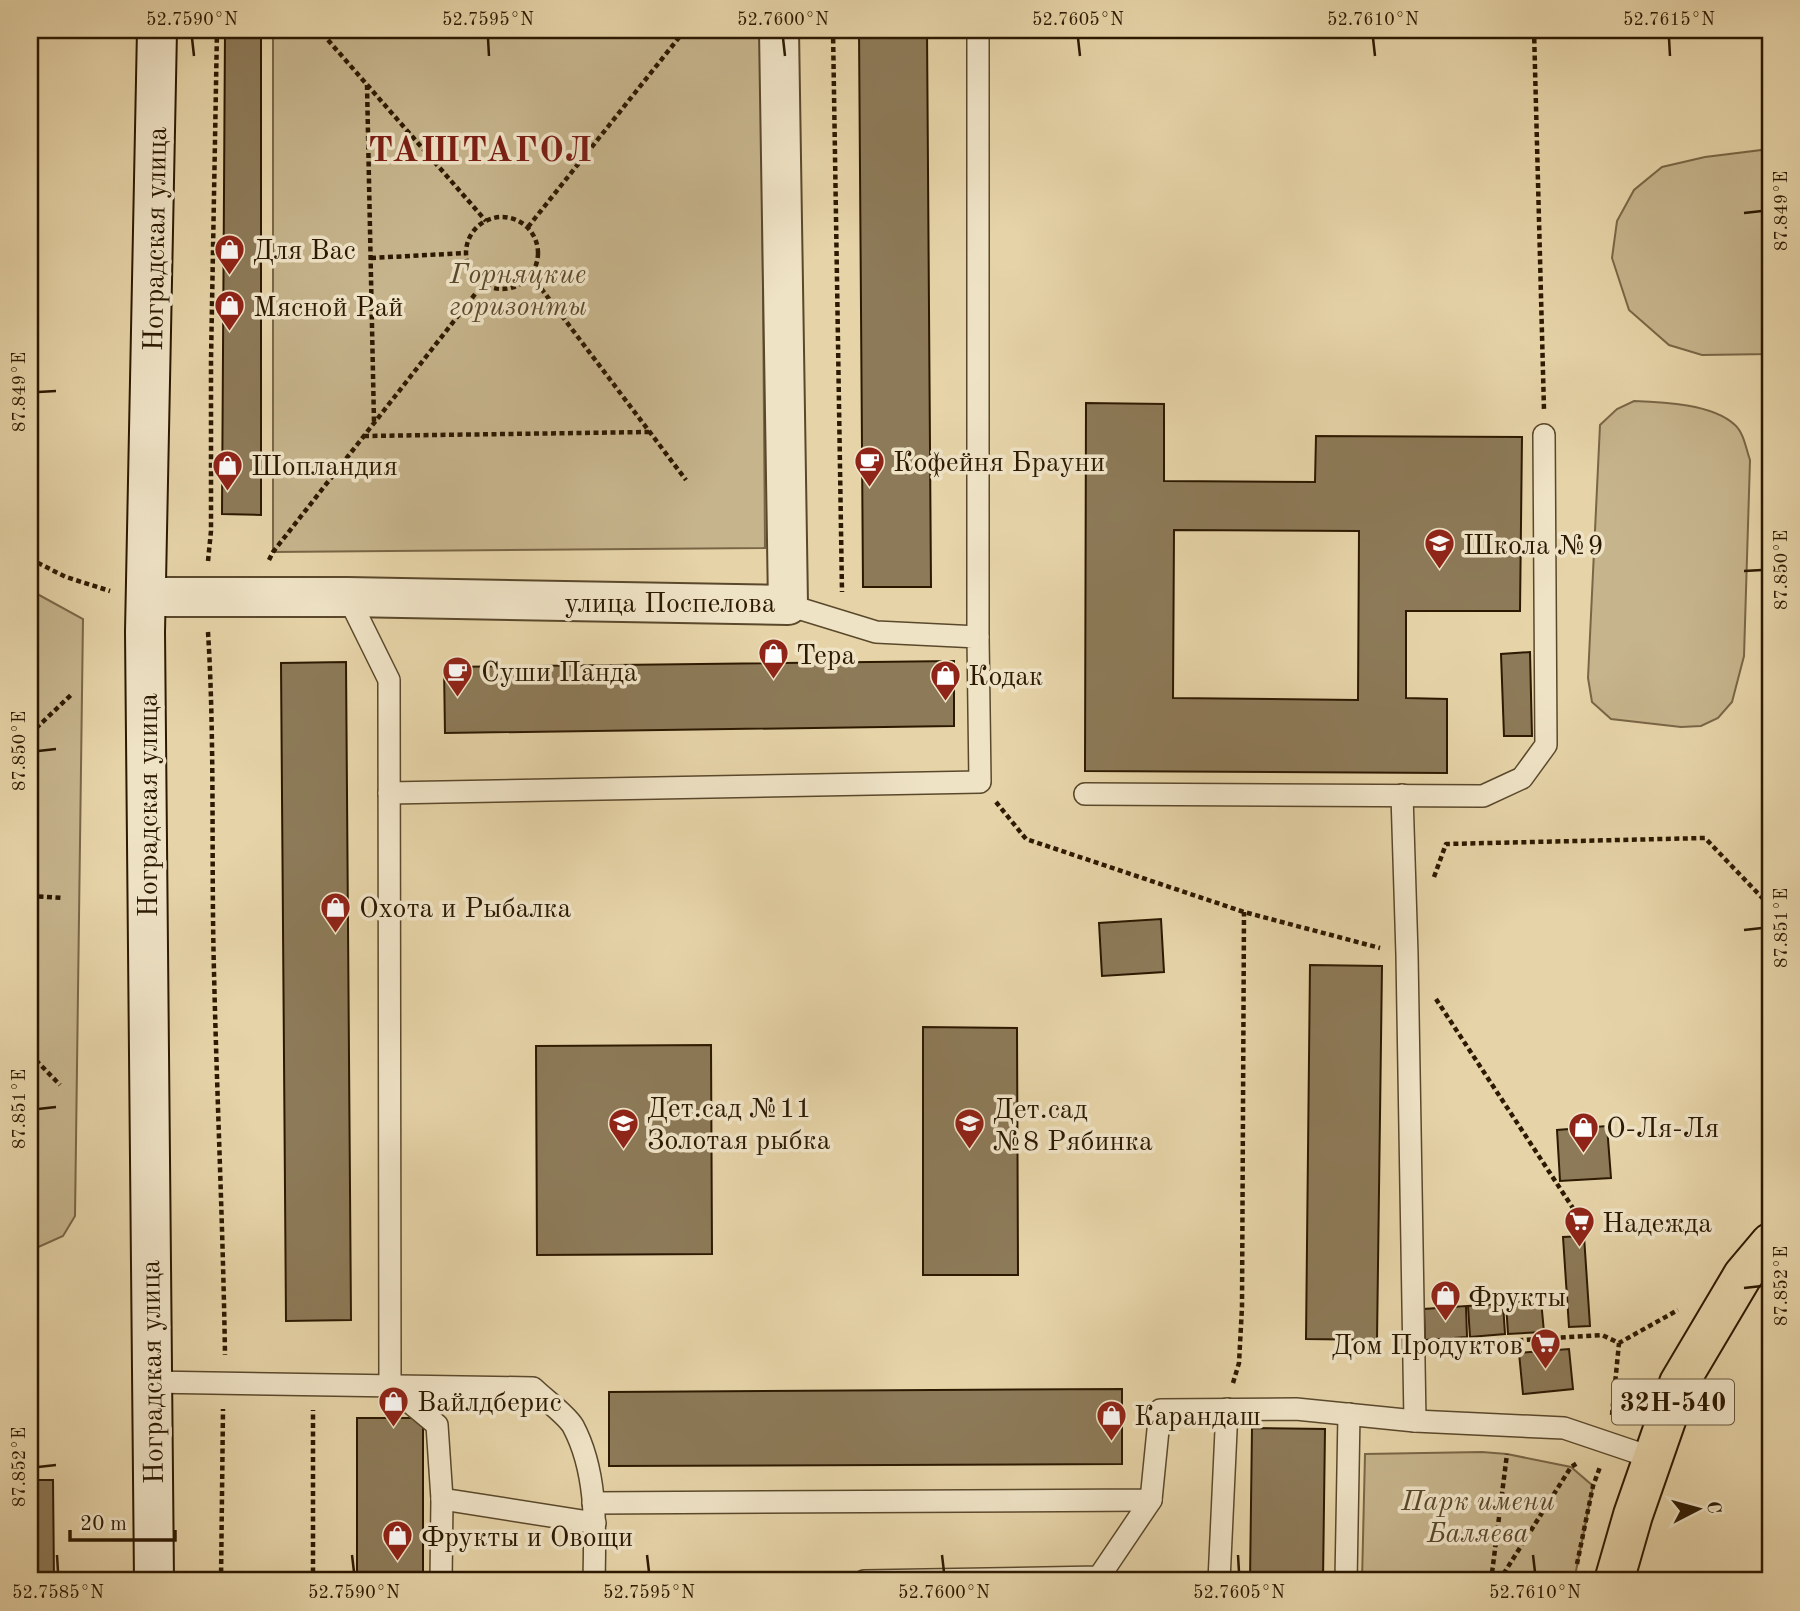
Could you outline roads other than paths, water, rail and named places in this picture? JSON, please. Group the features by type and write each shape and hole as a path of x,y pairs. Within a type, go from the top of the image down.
{"main road":[{"name":"32Н-540","path":"1614,1581 1633,1515 1679,1383 1743,1275 1770,1243"}],"street":[{"name":"Ноградская улица","path":"154,1581 150,1382 145,632 158,30"},
{"name":"улица Поспелова","path":"147,597 348,597 788,605 779,30"}],"lane":[{"path":"389,793 980,782 978,30"},
{"path":"1085,794 1483,796 1522,778 1546,744 1544,435"},
{"path":"348,597 389,680 390,1386"},
{"path":"788,605 876,632 978,637"},
{"path":"1402,795 1415,1421"},
{"path":"150,1382 533,1388 572,1424 590,1474 594,1513 594,1581"},
{"path":"390,1386 437,1424 442,1499 441,1581"},
{"path":"1219,1581 1227,1409"},
{"path":"864,1581 1099,1577 1151,1500 1160,1410 1296,1409 1415,1421 1564,1428 1653,1458"},
{"path":"1346,1581 1349,1414"},
{"path":"442,1499 594,1513 1151,1500"}],"place":[{"name":"Для Вас","path":"230,276"},
{"name":"Мясной Рай","path":"230,333"},
{"name":"Кофейня Брауни","path":"870,488"},
{"name":"Шопландия","path":"228,492"},
{"name":"Школа №9","path":"1440,571"},
{"name":"Тера","path":"773,681"},
{"name":"Суши Панда","path":"458,698"},
{"name":"Кодак","path":"945,702"},
{"name":"Охота и Рыбалка","path":"336,934"},
{"name":"Дет.сад №11 Золотая рыбка","path":"624,1150"},
{"name":"Дет.сад №8 Рябинка","path":"970,1151"},
{"name":"О-Ля-Ля","path":"1583,1154"},
{"name":"Надежда","path":"1579,1249"},
{"name":"Фрукты","path":"1445,1323"},
{"name":"Дом Продуктов","path":"1546,1371"},
{"name":"Вайлдберис","path":"394,1428"},
{"name":"Карандаш","path":"1111,1442"},
{"name":"Фрукты и Овощи","path":"398,1563"}],"district":[{"name":"ТАШТАГОЛ","path":"481,149"}],"park label":[{"name":"Горняцкие горизонты","path":"518,289"},
{"name":"Парк имени Баляева","path":"1478,1516"}]}
